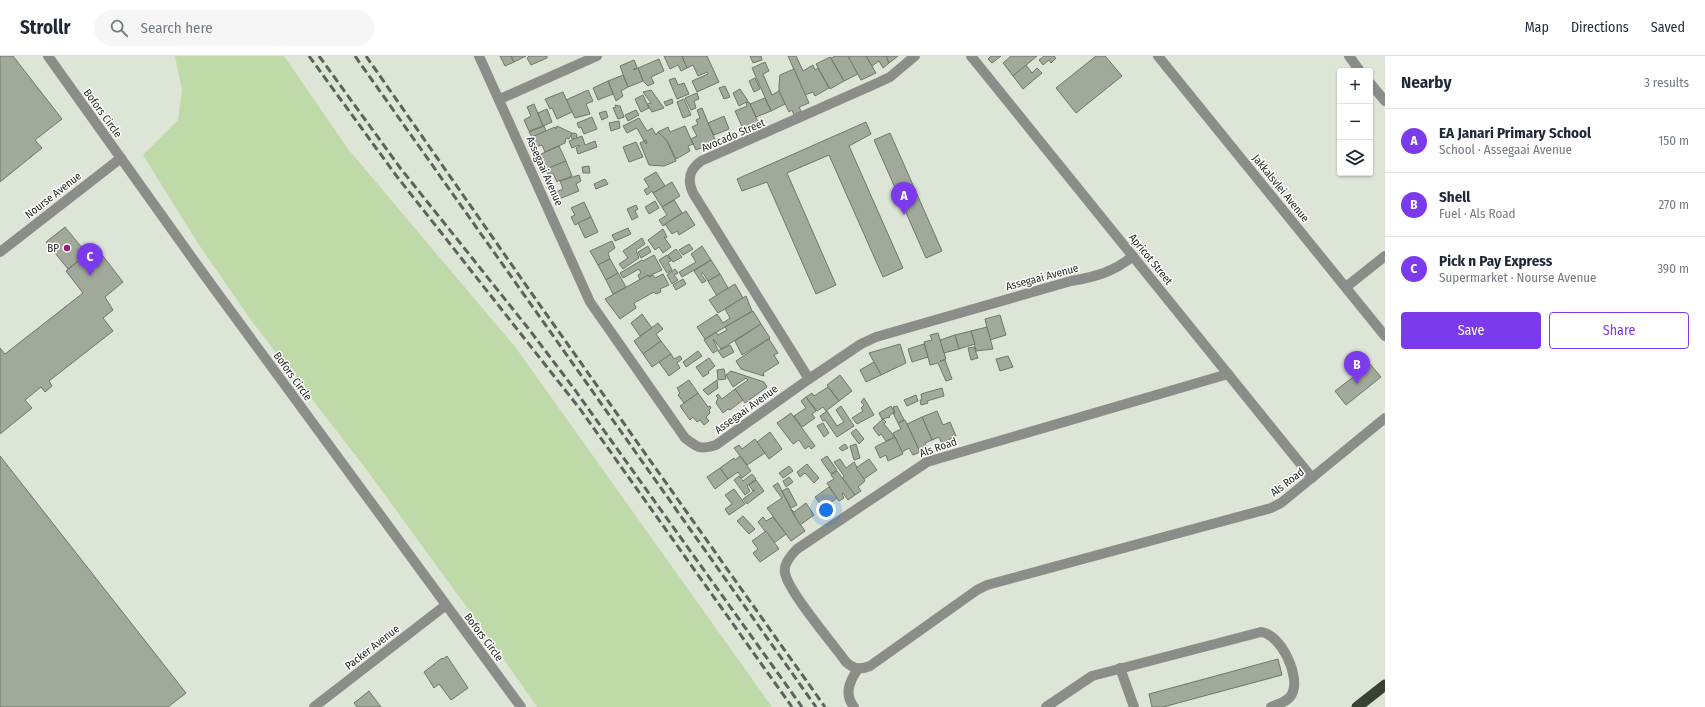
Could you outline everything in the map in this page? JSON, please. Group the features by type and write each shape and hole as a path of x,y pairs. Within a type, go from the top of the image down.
{"highway":[{"path":"1357,707 1385,685"}],"street":[{"name":"Bofors Circle","path":"48,56 446,606 521,707"},
{"name":"Assegaai Avenue","path":"479,56 500,99 590,302 685,438 697,448 706,449 716,446 809,379 861,344 876,338 1056,285 1097,276 1115,269 1133,256"},
{"path":"500,99 597,56"},
{"name":"Avocado Street","path":"809,379 693,193 689,177 695,166 701,161 875,84 890,76 915,56"},
{"name":"Apricot Street","path":"971,56 1312,478"},
{"name":"Jakkalsvlei Avenue","path":"1158,56 1385,336"},
{"path":"1349,56 1358,68"},
{"path":"1373,87 1385,101"},
{"name":"Nourse Avenue","path":"0,252 121,158"},
{"path":"1346,288 1385,256"},
{"name":"Als Road","path":"1228,374 927,462 797,549 789,558 785,572 791,588 851,667 858,669 870,666 982,587 1271,508 1281,503 1385,418"},
{"name":"Packer Avenue","path":"314,707 446,606"},
{"path":"1046,707 1092,676 1261,632 1267,632 1282,646 1287,656 1295,684 1293,693 1290,697 1284,702 1271,707"},
{"path":"1120,668 1134,707"},
{"path":"854,707 849,698 848,689 851,680 858,669"}],"green space":[{"path":"175,56 284,56 348,149 516,348 772,707 537,707 482,628 366,469 251,320 199,245 143,155 178,120 182,90"}],"building":[{"path":"0,56 13,56 62,119 35,140 42,148 0,182"},
{"path":"500,56 511,56 514,62 505,66"},
{"path":"511,56 526,56 514,62"},
{"path":"529,56 547,56 547,58 531,65 527,58"},
{"path":"664,56 682,56 687,68 681,71 678,65 670,69"},
{"path":"682,56 707,56 719,82 697,92 692,81 708,74 707,72 698,76 693,65 687,68"},
{"path":"750,56 761,56 762,60 753,63"},
{"path":"788,56 796,56 803,71 813,65 815,70 818,68 829,88 815,96 813,92 805,95"},
{"path":"836,56 848,56 858,74 844,81 831,58"},
{"path":"848,56 866,56 876,73 861,80"},
{"path":"866,56 886,56 889,63 883,68 879,61 872,66"},
{"path":"886,56 898,56 889,63"},
{"path":"991,56 1001,56 992,63 988,59"},
{"path":"1011,56 1037,56 1013,76 1003,63"},
{"path":"1044,56 1054,56 1056,58 1051,63 1049,60 1043,65 1039,60"},
{"path":"1096,56 1105,56 1122,76 1076,113 1056,88"},
{"path":"830,57 844,81 830,89 816,64"},
{"path":"659,59 664,71 651,77 654,83 648,86 643,81 638,68"},
{"path":"634,60 637,67 633,70 638,68 643,81 628,87 620,66"},
{"path":"765,62 769,71 763,74 772,95 779,91 785,104 771,111 752,68"},
{"path":"1026,65 1032,73 1037,68 1042,73 1023,89 1013,76"},
{"path":"794,69 809,103 799,107 801,111 794,115 792,110 789,112 779,91 779,84 780,75"},
{"path":"623,75 628,87 621,91 623,96 616,101 608,81"},
{"path":"675,78 678,85 684,83 689,94 677,99 669,80"},
{"path":"755,78 760,89 754,92 749,81"},
{"path":"608,81 613,94 598,100 593,88"},
{"path":"725,86 730,97 724,99 719,88"},
{"path":"740,89 748,101 739,106 733,93"},
{"path":"588,90 593,101 586,104 590,114 575,118 566,100"},
{"path":"651,90 664,108 652,112 647,104 651,103 643,92"},
{"path":"563,92 572,112 557,119 552,108 550,109 545,99"},
{"path":"697,93 699,99 694,101 696,108 691,110 685,98"},
{"path":"643,95 649,108 641,112 635,99"},
{"path":"765,98 771,111 756,117 750,104"},
{"path":"672,99 673,103 666,106 664,102"},
{"path":"684,99 691,115 683,118 677,102"},
{"path":"749,102 759,124 744,131 735,111 747,106 746,103"},
{"path":"534,104 543,126 529,131 524,120 531,116 527,107"},
{"path":"615,105 620,106 624,117 618,119 613,108 616,107"},
{"path":"702,108 716,142 696,150 691,139 697,136 692,127 698,124 696,120 700,118 697,110"},
{"path":"547,109 552,122 543,126 538,113"},
{"path":"636,110 639,115 628,121 625,115"},
{"path":"606,111 608,117 602,120 599,113"},
{"path":"724,116 729,129 714,135 708,123"},
{"path":"592,117 597,129 584,134 581,127 579,128 577,123"},
{"path":"639,118 647,131 652,128 656,135 658,132 667,141 676,161 664,166 649,165 640,143 645,141 646,144 646,140 644,141 637,128 627,133 623,126"},
{"path":"619,121 620,128 611,131 609,123"},
{"path":"866,122 871,134 849,146 903,268 883,277 829,155 787,173 836,285 816,294 767,182 742,191 737,179"},
{"path":"544,126 546,131 532,137 529,132"},
{"path":"557,126 572,133 569,139 566,138 565,143 545,152 542,145 536,147 532,137 555,127 556,129"},
{"path":"685,126 693,144 688,146 690,151 676,159 667,141 658,132 668,127 670,132"},
{"path":"574,133 577,136 574,139 571,136"},
{"path":"890,133 942,251 926,258 874,140"},
{"path":"582,136 585,145 595,141 597,147 578,154 576,148 580,146 579,145 572,148 569,141"},
{"path":"636,142 643,157 629,162 623,147"},
{"path":"559,146 566,161 545,170 539,155"},
{"path":"566,161 572,176 557,182 553,173 548,176 546,169"},
{"path":"589,166 590,173 583,173 582,167"},
{"path":"656,172 665,186 653,193 652,191 647,195 644,190 649,187 644,179"},
{"path":"579,175 581,181 576,184 579,191 559,199 556,192 563,189 560,181"},
{"path":"605,179 608,184 596,189 594,184"},
{"path":"672,182 680,196 662,207 653,193"},
{"path":"674,200 682,213 663,226 659,220 667,215 662,207"},
{"path":"655,201 659,208 649,214 645,207"},
{"path":"584,202 591,217 575,225 571,217 575,215 571,208"},
{"path":"636,205 638,209 635,211 638,217 632,220 627,209"},
{"path":"686,211 695,225 679,235 677,231 672,234 665,224"},
{"path":"591,217 598,232 585,238 578,223"},
{"path":"65,227 87,254 68,269 46,242"},
{"path":"628,228 631,234 615,241 612,235"},
{"path":"663,229 667,237 664,237 671,247 663,253 659,247 655,250 648,240"},
{"path":"642,238 645,244 636,250 639,258 623,269 619,264 628,258 623,251"},
{"path":"612,241 615,248 608,253 610,259 598,265 590,251"},
{"path":"689,244 693,249 683,255 679,250"},
{"path":"648,246 651,252 641,258 638,252"},
{"path":"702,246 711,260 682,277 679,272 696,262 691,254"},
{"path":"96,247 123,282 105,297 113,310 103,318 113,331 49,381 52,386 45,392 41,387 25,400 32,408 0,434 0,348 5,354 83,293 66,271"},
{"path":"676,249 682,257 673,262 668,255"},
{"path":"654,255 662,270 640,280 638,275 641,273 639,269 623,278 620,273"},
{"path":"667,255 671,261 668,262 672,270 667,273 659,260"},
{"path":"610,259 618,273 606,280 598,265"},
{"path":"711,260 720,274 708,281 703,273 701,274 706,281 702,283 694,271"},
{"path":"675,269 678,273 674,275 678,280 672,284 667,275"},
{"path":"618,273 626,287 613,294 606,280"},
{"path":"663,274 669,285 660,289 661,292 656,294 654,292 634,303 636,308 620,319 605,299 648,275 649,277 653,275 655,278"},
{"path":"720,274 728,288 717,296 708,281"},
{"path":"683,279 686,284 676,290 673,285"},
{"path":"735,284 743,298 718,313 709,300"},
{"path":"746,296 752,311 705,339 697,327 717,314 723,323 730,318 725,309"},
{"path":"753,311 761,324 721,349 713,339 718,350 713,353 704,340 716,332 718,335 727,330 725,327"},
{"path":"642,314 652,328 640,336 631,323"},
{"path":"1000,315 1006,335 990,340 985,319"},
{"path":"658,323 663,329 656,334 661,341 643,354 634,341"},
{"path":"761,324 770,338 742,355 735,341"},
{"path":"987,327 993,349 976,351 971,331"},
{"path":"971,331 975,344 959,349 955,335"},
{"path":"938,333 946,359 940,361 945,360 952,379 946,381 938,363 930,365 924,342 932,340 930,335"},
{"path":"955,335 959,349 944,353 940,340"},
{"path":"769,339 778,353 774,355 779,363 763,373 764,376 741,369 736,361"},
{"path":"661,341 671,354 652,367 643,354"},
{"path":"900,344 906,363 881,375 869,353"},
{"path":"924,344 928,357 912,362 908,349"},
{"path":"730,345 734,352 723,358 718,351"},
{"path":"974,347 978,358 971,360 968,348"},
{"path":"698,351 702,356 686,367 683,362"},
{"path":"671,354 674,359 680,356 682,359 677,363 680,368 669,376 659,362"},
{"path":"1008,356 1013,367 1000,371 996,359"},
{"path":"709,358 715,366 703,377 696,367"},
{"path":"874,362 881,375 866,382 860,370"},
{"path":"1370,364 1381,377 1346,405 1335,391"},
{"path":"724,369 726,379 718,380 717,370"},
{"path":"731,371 764,382 767,387 745,403 735,389 748,380 746,378 733,387 726,375"},
{"path":"840,375 852,391 839,401 827,385"},
{"path":"689,380 698,393 684,403 678,395 680,393 677,388"},
{"path":"717,380 718,388 708,395 703,390"},
{"path":"828,387 839,401 826,411 823,407 817,411 806,397 812,393 814,396"},
{"path":"942,388 944,396 927,401 928,403 921,405 921,394"},
{"path":"735,389 743,400 730,410 728,409 723,413 716,403 718,398 716,396 718,394 722,399"},
{"path":"698,393 708,407 710,406 711,408 709,410 710,413 706,417 709,421 704,425 700,420 697,422 693,417 690,420 680,406"},
{"path":"916,395 918,401 907,406 904,400"},
{"path":"806,397 816,411 812,414 815,418 802,427 794,416 806,408 801,401"},
{"path":"864,398 874,415 857,424 852,418 863,411 861,408 864,405 861,402"},
{"path":"841,406 854,426 837,437 825,420 823,421 820,416 827,411 837,426 844,422 836,410"},
{"path":"891,406 894,412 889,416 890,417 882,419 879,413"},
{"path":"897,406 904,420 898,423 893,413 895,413 893,407"},
{"path":"937,411 943,425 950,422 956,436 942,444 939,437 932,440 922,417"},
{"path":"791,413 815,446 811,449 809,446 805,449 799,440 793,444 777,423"},
{"path":"922,417 932,440 925,443 927,448 920,452 907,424"},
{"path":"883,419 886,422 884,424 895,437 886,441 881,434 879,436 873,428"},
{"path":"905,420 920,452 913,455 909,448 902,452 893,433 901,429 898,423"},
{"path":"823,423 829,433 824,437 817,426"},
{"path":"856,429 864,439 859,444 851,433"},
{"path":"770,432 782,449 769,459 757,442"},
{"path":"895,437 903,454 888,461 886,455 880,458 875,447"},
{"path":"755,439 765,453 747,465 734,448 739,445 742,449"},
{"path":"845,444 848,448 842,451 839,448"},
{"path":"856,444 860,458 854,460 850,446"},
{"path":"0,456 186,693 168,707 0,707"},
{"path":"740,456 751,471 742,478 738,472 728,479 720,468 734,458 735,460"},
{"path":"827,456 837,470 831,474 821,460"},
{"path":"840,459 846,468 854,462 865,481 858,487 861,491 855,495 842,478 844,476 834,462"},
{"path":"869,459 877,470 864,479 856,468"},
{"path":"807,464 819,478 814,483 805,473 800,477 797,472"},
{"path":"789,466 793,471 783,478 779,473"},
{"path":"720,468 728,479 715,489 707,477"},
{"path":"837,471 855,495 848,500 843,493 844,498 839,501 827,483 834,479 831,475"},
{"path":"752,474 756,479 747,486 750,491 745,495 734,480 739,476 743,481"},
{"path":"789,477 793,482 786,487 783,481"},
{"path":"756,480 764,491 747,504 743,499 755,490 753,491 749,485"},
{"path":"778,483 794,515 805,531 791,541 767,508 782,498 773,486"},
{"path":"829,487 837,498 823,508 815,497"},
{"path":"788,488 797,505 791,508 782,491"},
{"path":"734,489 745,504 729,515 725,509 732,504 725,495"},
{"path":"806,503 814,515 800,525 791,509 794,512"},
{"path":"743,516 755,529 749,534 737,521"},
{"path":"763,517 766,521 773,517 786,534 774,543 758,522"},
{"path":"766,531 779,549 760,562 753,553 758,549 752,541"},
{"path":"447,656 468,688 451,700 439,684 434,688 424,672 442,658 443,659"},
{"path":"1278,659 1282,675 1163,707 1152,707 1149,694"},
{"path":"369,691 381,707 357,707 354,703"}],"railway":[{"path":"309,56 395,174 580,409 792,707"},
{"path":"319,56 401,169 528,328 575,390 802,707"},
{"path":"355,56 816,707"},
{"path":"366,56 537,301 825,707"}],"place":[{"name":"EA Janari Primary School","path":"904,215"},
{"name":"BP","path":"67,248"},
{"name":"Pick n Pay Express","path":"90,276"},
{"name":"Shell","path":"1357,384"}]}
